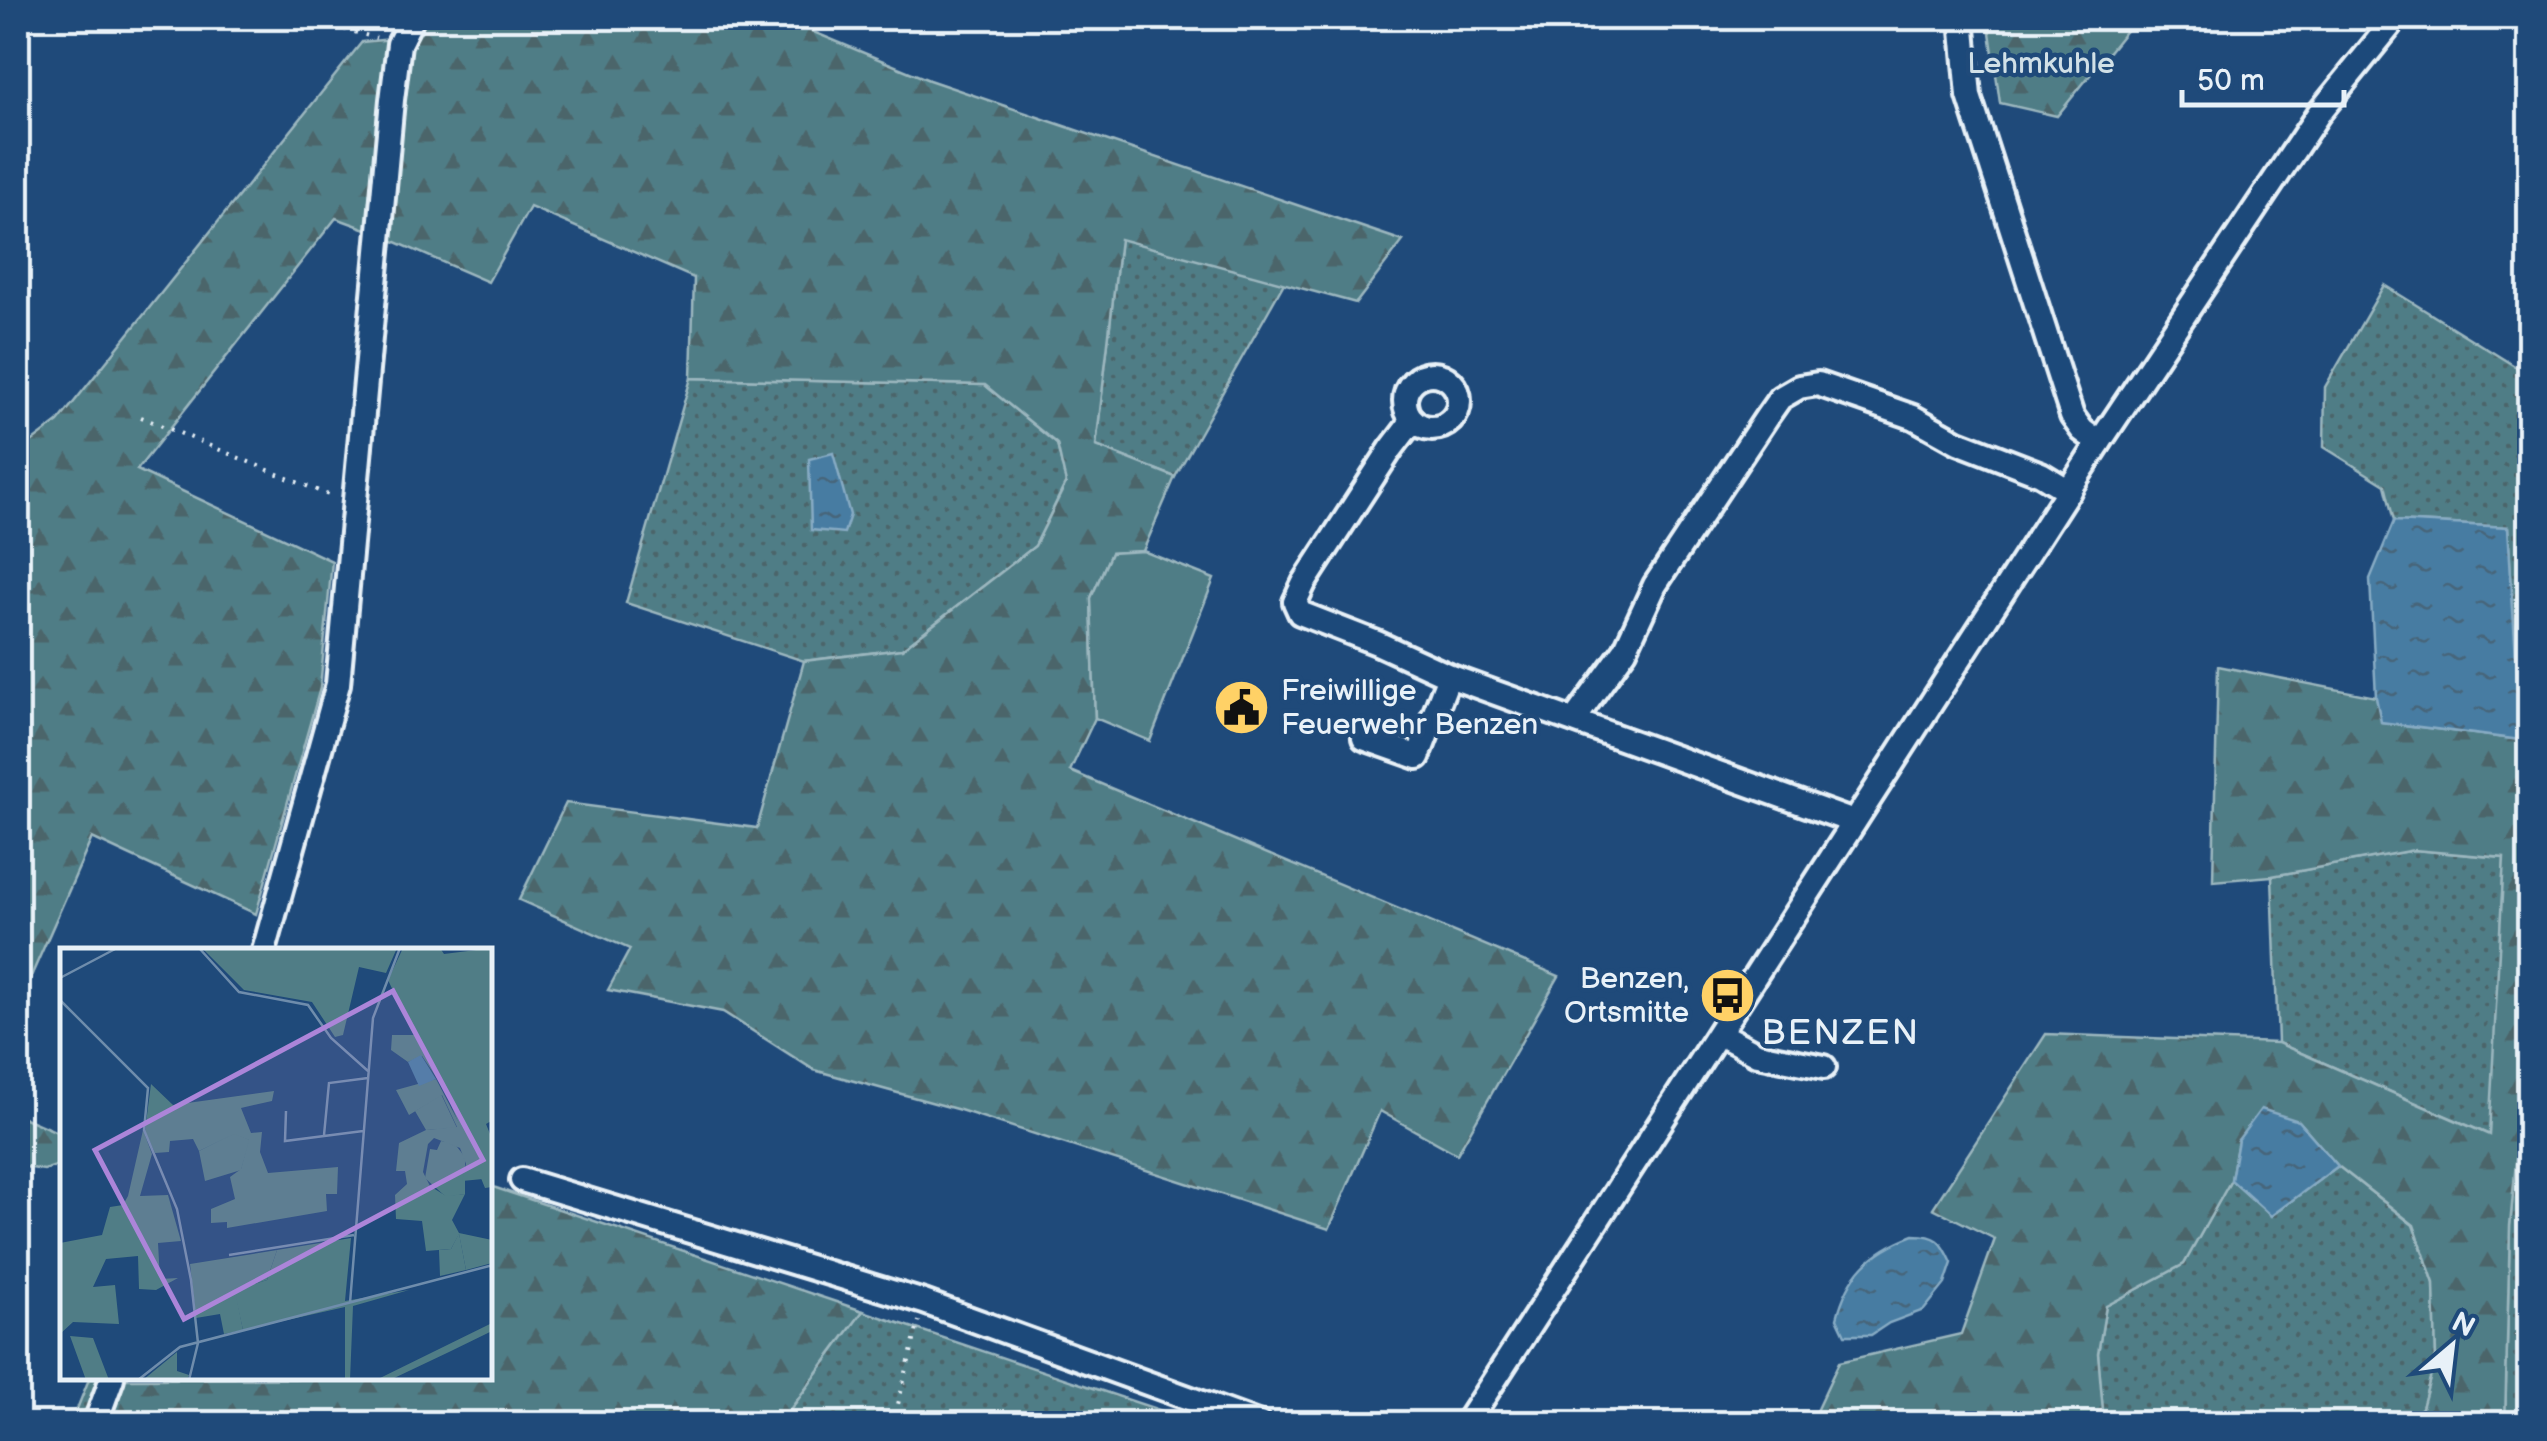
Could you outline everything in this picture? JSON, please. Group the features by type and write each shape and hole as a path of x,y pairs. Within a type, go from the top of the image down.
{"street":[{"path":"265,948 338,684 399,44 412,18"},
{"path":"1962,18 1969,96 2072,416 2082,430 2100,443"},
{"path":"1466,1424 2100,443 2320,113 2396,18"},
{"path":"1574,720 1625,650 1655,585 1766,418 1780,398 1799,387 1818,384 1913,417 1958,442 2041,474 2069,492"},
{"path":"1413,420 1304,583 1296,609 1305,617 1377,643 1449,676 1854,822"},
{"path":"1364,738 1418,757 1449,676"},
{"path":"1720,1034 1757,1054 1824,1067"},
{"path":"522,1180 924,1302 1260,1424"},
{"path":"94,1424 111,1381"}],"path":[{"path":"304,18 399,44"},
{"path":"140,417 356,506"},
{"path":"893,1424 924,1302"}],"green space":[{"path":"423,18 780,18 929,80 1403,241 1356,303 1120,239 1096,446 1175,477 1143,551 1111,553 1091,598 1095,718 1070,771 1559,976 1457,1154 1380,1111 1329,1229 960,1110 814,1070 723,1012 608,990 630,949 519,900 566,803 757,828 804,661 902,649 1035,546 1066,483 1057,444 985,385 691,378 694,278 530,207 488,282 389,239 404,52"},
{"name":"Lehmkuhle","path":"1988,18 2136,18 2057,116 2000,103"},
{"path":"393,39 369,230 336,218 137,470 332,561 320,688 256,914 92,838 18,1006 18,452 58,422 362,42"},
{"path":"1120,238 1284,283 1175,477 1096,446"},
{"path":"2384,285 2529,375 2529,777 2521,740 2508,527 2394,521 2385,485 2324,447 2325,387"},
{"path":"691,378 985,385 1057,444 1066,482 1035,546 902,649 804,661 626,603"},
{"path":"1143,551 1214,579 1150,741 1095,718 1091,598 1111,553"},
{"path":"2218,666 2376,697 2382,722 2521,740 2530,777 2530,1011 2510,1226 2505,1423 2402,1423 2422,1408 2436,1357 2434,1283 2414,1225 2338,1166 2299,1121 2238,1140 2231,1180 2184,1264 2106,1306 2098,1353 2104,1423 1810,1424 1839,1362 1961,1334 1995,1239 1933,1208 2046,1034 2278,1043 2489,1135 2504,858 2414,850 2272,876 2213,881"},
{"path":"2414,850 2504,858 2490,1135 2278,1043 2272,876"},
{"path":"2529,1011 2529,1423 2505,1423 2510,1226"},
{"path":"18,1115 60,1133 60,1165 44,1170 18,1166"},
{"path":"2338,1166 2413,1225 2434,1283 2436,1357 2422,1408 2402,1423 2104,1424 2098,1353 2106,1306 2184,1264 2231,1180 2271,1216"},
{"path":"492,1187 863,1311 780,1423 103,1424 120,1381 492,1381"},
{"path":"863,1311 1198,1423 780,1424"},
{"path":"88,1381 120,1381 103,1423 71,1424"}],"water":[{"path":"833,453 850,515 844,533 811,530 809,459"},
{"path":"2394,521 2508,527 2521,740 2381,722 2376,697 2370,579"},
{"path":"2261,1109 2299,1121 2338,1166 2271,1216 2231,1180 2238,1140"},
{"path":"1914,1235 1934,1238 1945,1249 1952,1263 1945,1284 1924,1310 1889,1323 1871,1335 1845,1335 1837,1318 1855,1277 1885,1249"}],"place":[{"name":"Freiwillige Feuerwehr Benzen","path":"1242,708"},
{"name":"Benzen, Ortsmitte","path":"1728,996"}],"district":[{"name":"BENZEN","path":"1841,1033"}]}
